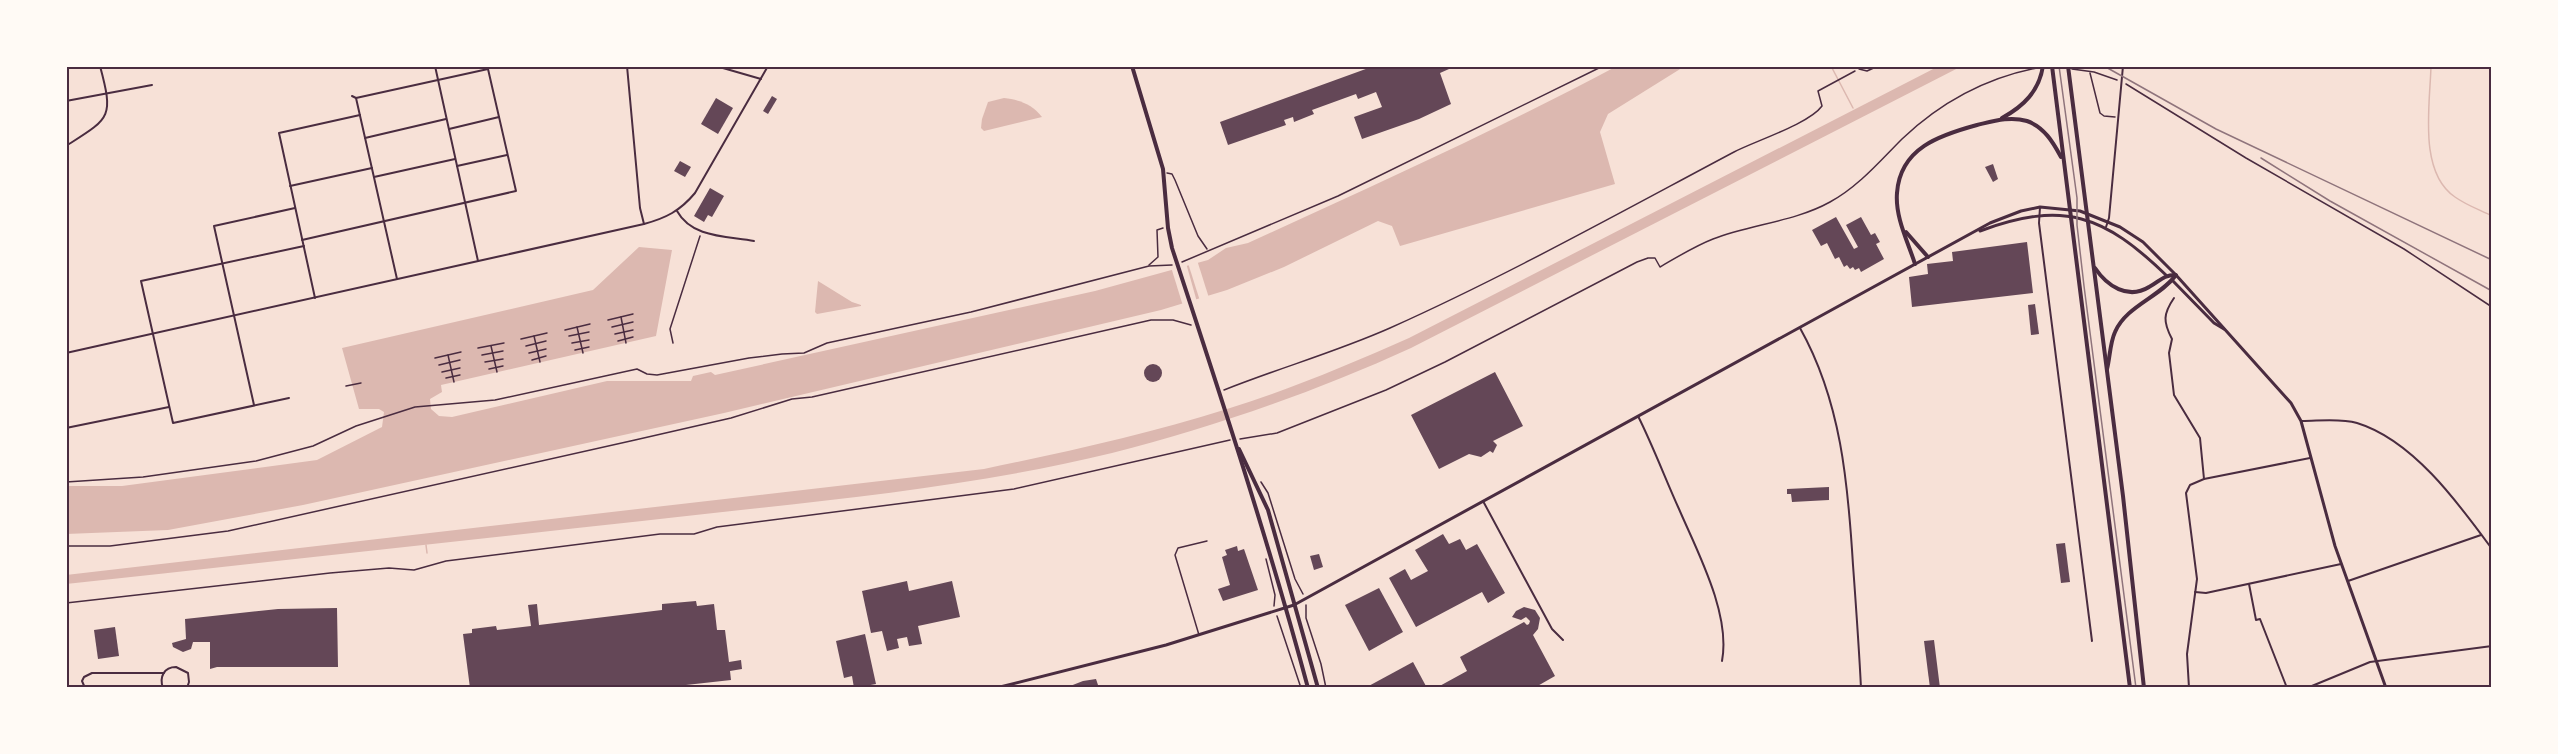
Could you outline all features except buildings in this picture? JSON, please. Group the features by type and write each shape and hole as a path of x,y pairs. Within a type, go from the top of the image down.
{"main road":[{"path":"1132,66 1163,174 1168,228 1191,310 1222,397 1308,688"},
{"path":"1999,120 2027,102 2037,86 2043,66"},
{"path":"2052,66 2130,688"},
{"path":"2068,66 2071,71 2144,688"},
{"path":"1915,264 1898,213 1896,195 1899,179 1912,155 1925,144 1942,135 1999,120 2027,121 2039,127 2051,140 2063,162"},
{"path":"1904,229 1928,257"},
{"path":"2093,264 2108,284 2128,292 2149,288 2166,274 2176,275"},
{"path":"2106,374 2112,340 2118,327 2127,315 2176,275"},
{"path":"1235,441 1268,510 1318,688"}],"street":[{"path":"66,146 103,120 108,110 107,93 100,66"},
{"path":"435,66 478,261"},
{"path":"627,66 640,208 644,224"},
{"path":"716,66 760,79"},
{"path":"66,353 644,224 677,211 695,193 768,66"},
{"path":"2106,227 2123,66"},
{"path":"302,240 516,191 488,69 356,98 352,96"},
{"path":"66,101 152,85"},
{"path":"356,98 397,279"},
{"path":"315,298 279,133 360,115"},
{"path":"449,129 499,117"},
{"path":"365,138 446,119"},
{"path":"457,166 507,155"},
{"path":"374,177 456,159"},
{"path":"290,186 372,168"},
{"path":"2040,207 2092,641"},
{"path":"996,688 1199,636 1294,605 1928,257 2014,213 2040,207 2080,211 2108,221 2143,242 2176,275 2291,403 2301,421 2342,564 2386,688"},
{"path":"254,405 214,226 295,208"},
{"path":"677,211 687,225 701,232 754,241"},
{"path":"1970,235 2017,218 2040,215 2081,218 2106,227 2131,242 2214,323 2228,332"},
{"path":"289,398 173,423 141,281 304,246"},
{"path":"2174,298 2167,311 2165,326 2172,339 2169,353 2173,387 2177,403 2200,438 2204,478"},
{"path":"1800,328 1820,370 1832,404 1841,441 1851,523 1861,688"},
{"path":"66,428 169,407"},
{"path":"1638,416 1708,580 1722,629 1724,651 1722,661"},
{"path":"2301,421 2356,423 2390,439 2439,480 2492,549"},
{"path":"2189,688 2187,654 2197,579 2186,493 2190,484 2204,478 2310,458"},
{"path":"1483,501 1552,629 1563,639"},
{"path":"2348,581 2481,534"},
{"path":"2195,592 2206,593 2342,564"},
{"path":"2249,584 2256,620 2260,619 2287,688"},
{"path":"2307,688 2376,661 2492,646"},
{"path":"163,688 161,679 164,673 172,667 181,668 189,678 188,688"},
{"path":"85,688 82,681 92,672 164,673"}],"lane":[{"path":"1859,69 1867,71 1878,66"},
{"path":"1199,636 1174,555 1178,548 1207,541"}],"path":[{"path":"1163,174 1172,174 1198,236 1208,249 1238,240 1338,196 1603,66"},
{"path":"66,603 382,568 414,570 446,561 533,549 660,534 694,534 717,527 1014,489 1228,440 1235,441 1277,433 1386,390 1463,353 1637,262 1655,258 1660,267 1712,239 1806,213 1831,202 1871,171 1904,137 1942,107 2002,76 2037,68"},
{"path":"1220,391 1330,353 1447,301 1749,145 1812,115 1822,106 1818,91 1859,69"},
{"path":"2071,71 2089,72 2118,80"},
{"path":"2089,72 2100,113 2104,116 2119,117"},
{"path":"2130,87 2246,158 2404,249 2458,287 2492,307"},
{"path":"66,482 144,477 256,461 313,446 375,420 415,407 495,400 638,369 647,374 657,375 749,358 804,353 827,343 982,309 1149,266 1158,257 1157,230 1163,228"},
{"path":"673,344 670,329 701,232"},
{"path":"608,320 633,314"},
{"path":"621,317 626,343"},
{"path":"66,546 110,546 228,531 646,438 730,418 792,399 806,399 1162,318 1191,325"},
{"path":"612,327 633,322"},
{"path":"565,330 590,324"},
{"path":"577,327 583,353"},
{"path":"615,334 633,330"},
{"path":"569,336 589,332"},
{"path":"521,339 547,333"},
{"path":"534,336 540,362"},
{"path":"618,341 633,338"},
{"path":"572,343 590,339"},
{"path":"526,346 546,341"},
{"path":"478,348 504,343"},
{"path":"491,346 497,372"},
{"path":"575,350 589,347"},
{"path":"529,353 546,349"},
{"path":"482,356 503,351"},
{"path":"435,358 461,352"},
{"path":"448,355 454,382"},
{"path":"532,360 546,356"},
{"path":"485,362 503,359"},
{"path":"439,365 460,360"},
{"path":"489,369 503,366"},
{"path":"442,372 460,368"},
{"path":"446,378 460,375"},
{"path":"346,386 361,383"},
{"path":"1264,551 1274,592 1272,602 1301,688"}],"shaded area":[{"path":"1617,66 1685,66 1608,114 1600,132 1615,184 1400,246 1392,226 1378,221 1284,267 1227,290 1161,310 724,413 303,505 168,530 66,534 66,486 122,486 317,460 382,427 384,412 379,409 359,409 342,348 593,290 639,247 672,250 656,336 441,385 442,392 430,399 431,409 439,416 452,417 607,381 691,381 693,376 711,372 715,375 1095,291 1208,260 1226,248 1248,243 1434,157"},
{"path":"1939,66 1962,66 1411,348 1301,394 1150,443 1055,466 997,477 878,494 66,584 66,575 984,469 1167,427 1273,394 1409,338"},
{"path":"1004,98 1025,103 1042,117 984,131 981,128 982,119 988,102"},
{"path":"818,281 861,306 817,314 815,312"}],"pier":[{"path":"1197,260 1209,298 1200,301 1188,263"},
{"path":"1186,263 1197,302 1183,306 1171,267"}],"waterway":[{"path":"1831,66 1853,108"},
{"path":"2431,66 2428,118 2431,155 2436,171 2443,186 2455,197 2492,216"},
{"path":"426,545 427,553"}],"tram line":[{"path":"2059,66 2077,198 2077,225 2084,286 2136,688"}],"railway":[{"path":"2104,66 2216,129 2492,260"},
{"path":"2261,158 2330,201 2492,291"}]}
